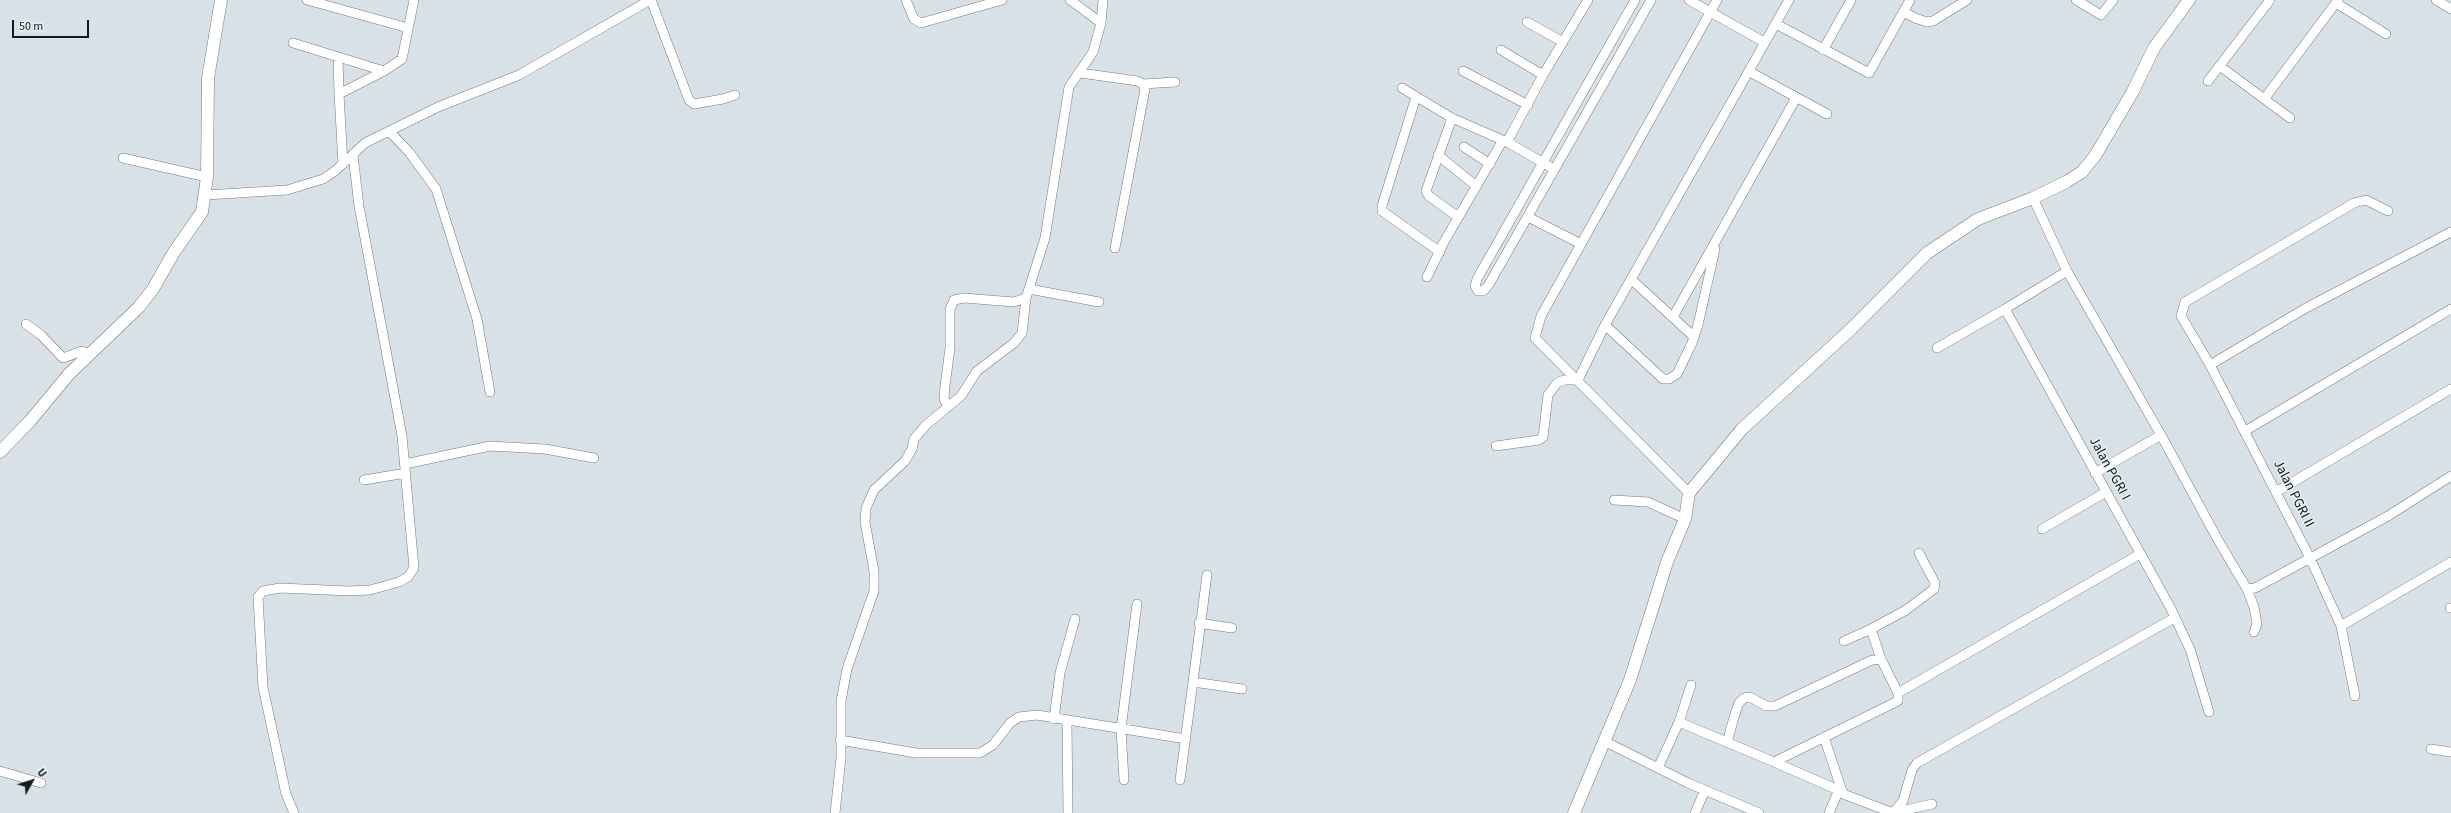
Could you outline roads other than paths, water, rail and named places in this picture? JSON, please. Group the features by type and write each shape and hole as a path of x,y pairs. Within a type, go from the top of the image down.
{"street":[{"path":"0,452 88,354 120,328 153,289 174,252 202,212 206,195 207,177 208,78 221,0"},
{"path":"307,0 408,28"},
{"path":"339,94 384,72 402,59 414,0"},
{"path":"206,195 281,190 305,186 323,179 343,164 365,143 454,100 520,75 650,0 689,100 694,104 724,100 735,95"},
{"path":"906,0 914,19 921,23 1002,0"},
{"path":"1070,0 1101,23"},
{"path":"835,813 841,758 841,702 847,669 866,619 874,591 874,571 865,522 866,508 874,490 904,461 912,449 914,439 961,396 978,371 1014,343 1022,333 1028,294 1045,238 1069,87 1081,73 1093,52 1101,23 1102,0"},
{"path":"1427,277 1476,186 1528,105 1543,75 1588,0"},
{"path":"1635,0 1477,279 1475,286 1478,291 1483,291 1488,286 1651,0"},
{"path":"1689,0 1764,42"},
{"path":"1689,493 1578,380 1534,338 1540,316 1717,0"},
{"path":"1578,380 1605,325 1750,72 1764,42 1789,0"},
{"path":"1824,50 1850,0"},
{"path":"1776,24 1869,73 1910,0"},
{"path":"1904,12 1927,22 1933,21 1967,0"},
{"path":"2076,0 2101,15 2113,0"},
{"path":"1574,813 1630,680 1667,562 1685,519 1689,493 1742,429 1848,331 1927,253 1978,219 2033,198 2066,182 2082,172 2095,156 2132,93 2154,48 2189,0"},
{"path":"2208,81 2221,67 2270,0"},
{"path":"2436,0 2451,8"},
{"path":"2265,98 2337,2 2386,34"},
{"path":"1527,22 1563,42"},
{"path":"293,43 384,72"},
{"path":"1501,50 1543,75"},
{"path":"338,57 343,164"},
{"path":"2221,67 2240,83 2265,98 2290,118"},
{"path":"1464,71 1528,105"},
{"path":"1750,72 1827,114"},
{"path":"1081,73 1138,81 1143,84 1175,82"},
{"path":"1115,248 1143,104 1145,88 1143,84"},
{"path":"1402,88 1452,118 1505,141 1554,169"},
{"path":"1416,97 1382,206 1382,212 1440,252"},
{"path":"1672,317 1717,240 1796,98"},
{"path":"1452,118 1438,155 1427,194 1458,217"},
{"path":"389,131 409,152 436,189 477,319 490,392"},
{"path":"1464,147 1490,164"},
{"path":"294,813 286,794 263,687 258,597 262,591 280,588 349,591 370,590 399,582 408,577 414,568 415,558 402,436 359,206 353,155"},
{"path":"1438,155 1476,186"},
{"path":"122,158 207,177"},
{"path":"2033,198 2067,271 2247,589 2254,607 2257,624 2254,632"},
{"name":"Jalan PGRI II","path":"2355,696 2341,626 2310,558 2210,365 2181,316 2185,302 2354,203 2366,200 2388,211"},
{"path":"1528,217 1581,244"},
{"path":"2210,365 2306,308 2451,232"},
{"path":"1605,325 1663,379 1669,379 1676,374 1698,325 1717,240"},
{"path":"1937,348 2067,271"},
{"path":"1631,279 1693,336"},
{"path":"948,407 944,399 950,348 950,309 954,300 964,298 1014,302 1028,294 1099,302"},
{"path":"2245,431 2451,308"},
{"name":"Jalan PGRI I","path":"2005,309 2140,554 2190,649 2209,712"},
{"path":"26,324 41,335 63,358 82,351 88,354"},
{"path":"1496,446 1539,440 1542,437 1548,395 1557,383 1564,380 1578,380"},
{"path":"2276,492 2451,389"},
{"path":"2095,473 2161,435"},
{"path":"364,480 490,446 545,449 594,458"},
{"path":"2247,589 2255,588 2388,516 2451,476"},
{"path":"2042,528 2106,492"},
{"path":"1614,500 1648,502 1685,519"},
{"path":"1844,641 1871,629 1906,610 1934,589 1936,583 1919,553"},
{"path":"1898,693 2140,554"},
{"path":"2341,626 2451,562"},
{"path":"1180,780 1199,624 1207,575"},
{"path":"1124,780 1121,729 1137,604"},
{"path":"1893,813 1903,800 1912,770 1917,763 2174,618"},
{"path":"1054,719 1060,673 1075,619"},
{"path":"1199,624 1232,628"},
{"path":"1774,762 1898,701 1898,693 1881,659 1871,629"},
{"path":"1727,742 1735,714 1739,704 1744,698 1750,697 1766,706 1775,706 1872,660 1881,659"},
{"path":"1193,682 1242,688"},
{"path":"1658,768 1679,722 1691,685"},
{"path":"840,740 916,753 980,753 993,745 1010,723 1019,717 1038,715 1054,719 1186,739"},
{"path":"1067,721 1068,813"},
{"path":"1679,722 1833,788 1840,793 1893,813 1932,804"},
{"path":"1824,737 1840,793 1829,813"},
{"path":"1604,742 1705,790 1760,813"},
{"path":"2431,749 2451,752"},
{"path":"0,771 41,784"},
{"path":"1695,813 1705,790"}]}
